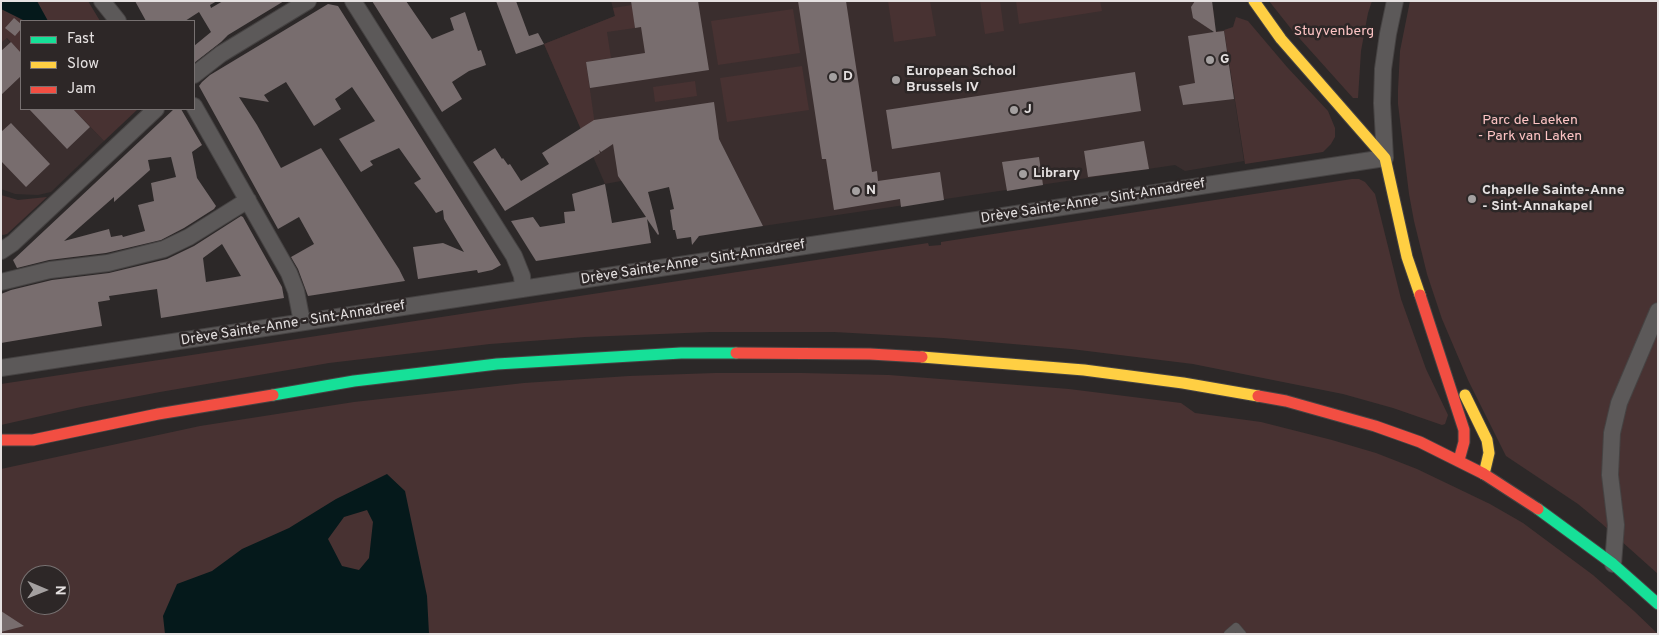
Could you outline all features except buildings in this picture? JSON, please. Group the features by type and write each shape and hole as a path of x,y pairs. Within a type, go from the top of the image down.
{"main road":[{"path":"1254,1 1281,39 1385,158 1407,257 1464,430 1464,442 1459,460"},
{"path":"1438,348 1463,391 1487,440 1489,452 1484,474"},
{"path":"1,440 33,440 228,401 409,374 582,358 681,353 790,352 870,354 995,362 1120,374 1286,401 1334,414 1420,442 1484,474 1543,512 1613,564 1658,604"},
{"path":"12,451 33,440"}],"street":[{"path":"102,1 117,20"},
{"path":"195,75 221,54 308,1"},
{"path":"353,1 514,256 520,269 523,289"},
{"path":"1385,158 1382,103 1384,69 1388,34 1395,1"},
{"path":"195,108 293,282 302,322"},
{"path":"1,252 14,243 155,110"},
{"name":"Drève Sainte-Anne - Sint-Annadreef","path":"1,368 1385,158"},
{"path":"1,282 50,270 108,264 164,249 189,237 248,200"},
{"path":"1613,564 1616,525 1610,476 1612,433 1619,403 1658,311"}],"lane":[{"path":"1228,634 1236,627 1242,634"}],"shaded area":[{"path":"1,1 37,1 47,20 23,20 1,9"},
{"name":"European School Brussels IV","path":"611,1 1212,1 1215,21 1210,22 1211,32 1224,30 1244,161 1185,171 1175,165 763,226 721,143 621,181 605,184 544,44 615,16"},
{"path":"6,38 20,53 20,110 74,110 104,141 51,192 38,195 15,194 1,189 1,43"},
{"path":"387,474 405,491 427,596 429,634 165,634 163,616 177,584 212,571 242,549 289,528 336,499","holes":["367,510 373,522 369,558 359,570 342,566 328,539 344,517"]}],"green space":[{"path":"1,1 88,1 99,20 20,20 20,53 7,38 1,43"},
{"path":"888,1 930,1 936,36 894,42"},
{"path":"980,1 1000,1 1004,31 985,34"},
{"path":"1016,1 1100,1 1102,11 1019,24"},
{"name":"Stuyvenberg","path":"1269,1 1372,1 1361,51 1358,98 1353,98 1292,30"},
{"name":"Parc de Laeken - Park van Laken","path":"1410,1 1658,1 1658,574 1578,504 1506,456 1468,380 1442,319 1427,274 1409,194 1398,90 1400,51"},
{"path":"632,5 635,28 607,32 611,58 586,62 598,146 589,148 544,44 615,16 613,8"},
{"path":"793,9 800,53 718,65 711,21"},
{"path":"1236,17 1248,21 1328,111 1335,128 1335,137 1323,152 1245,164 1224,30 1233,27"},
{"path":"802,66 809,110 727,122 720,78"},
{"path":"695,81 697,96 655,102 653,87"},
{"path":"74,110 137,110 104,141"},
{"path":"1359,179 1365,182 1375,194 1401,299 1426,369 1448,415 1445,424 1442,425 1393,408 1343,394 1193,364 1071,349 943,338 834,332 710,332 585,337 490,344 329,363 160,392 1,425 1,384 928,243 929,246 941,245 941,242"},
{"path":"1,195 18,200 47,197 7,234 3,235 1,234"},
{"path":"715,373 889,375 1069,389 1181,403 1195,413 1261,422 1376,453 1417,469 1490,504 1523,523 1593,575 1658,634 1,634 1,469 200,426 354,402 524,383 629,376"}],"traffic: fast":[{"path":"273,395 354,381 497,364 681,353 736,353"},
{"path":"1538,509 1613,564 1658,604"}],"traffic: slow":[{"path":"1254,1 1281,39 1385,158 1407,257 1420,295"},
{"path":"922,357 1084,370 1183,383 1258,396"},
{"path":"1465,395 1487,440 1489,453 1484,474"}],"traffic: jam":[{"path":"1420,295 1464,430 1464,442 1459,460"},
{"path":"736,353 870,354 922,357"},
{"path":"1,440 33,440 158,414 273,395"},
{"path":"1258,396 1286,401 1375,426 1420,442 1484,474 1538,509"}],"place":[{"name":"G","path":"1210,60"},
{"name":"D","path":"833,77"},
{"name":"European School Brussels IV","path":"896,80"},
{"name":"J","path":"1014,110"},
{"name":"Library","path":"1023,174"},
{"name":"N","path":"856,191"},
{"name":"Chapelle Sainte-Anne - Sint-Annakapel","path":"1472,199"}]}
